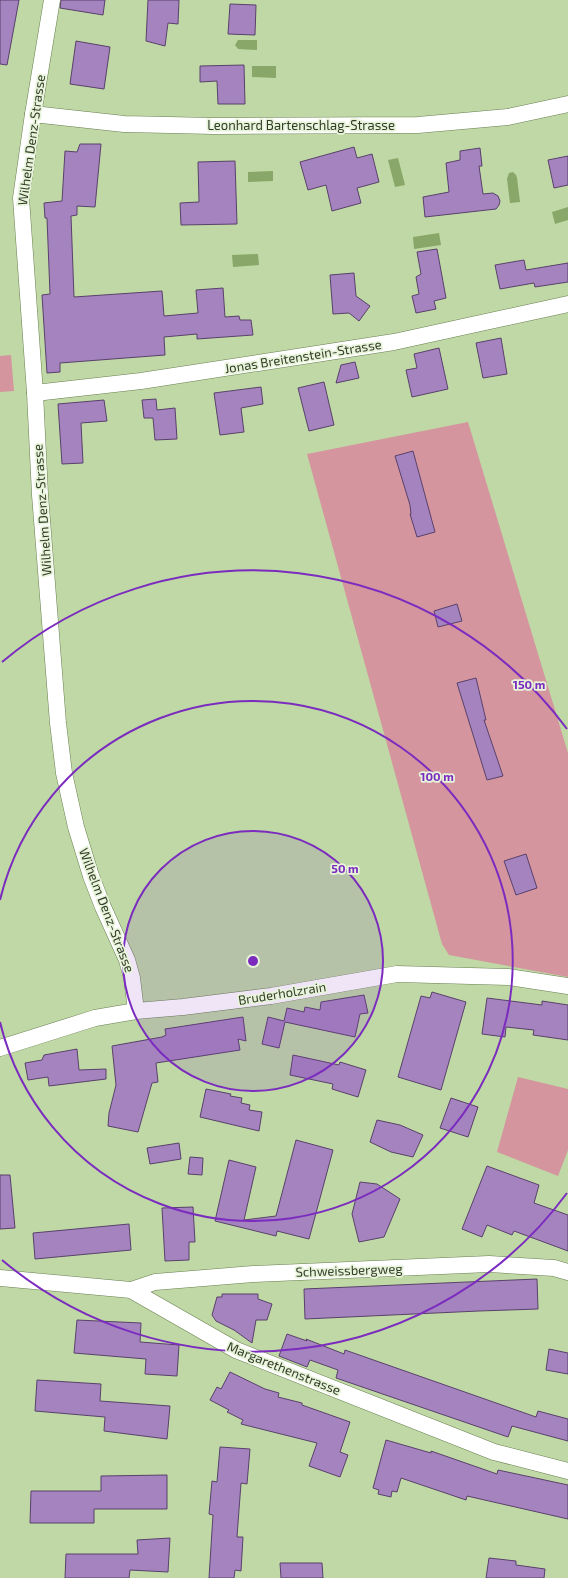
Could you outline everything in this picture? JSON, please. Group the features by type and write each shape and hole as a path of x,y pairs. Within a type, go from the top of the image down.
{"street":[{"name":"Wilhelm Denz-Strasse","path":"52,0 21,198 35,393 40,495 58,723 64,773 76,827 91,876 127,960 132,978 136,1011"},
{"name":"Leonhard Bartenschlag-Strasse","path":"33,114 124,124 214,126 418,125 508,117 568,104"},
{"name":"Jonas Breitenstein-Strasse","path":"35,393 141,381 394,342 568,304"},
{"name":"Bruderholzrain","path":"0,1048 95,1018 136,1011 183,1008 271,996 397,974 508,977 568,986"},
{"name":"Schweissbergweg","path":"131,1290 155,1282 258,1274 489,1264 554,1268 568,1272"},
{"name":"Margarethenstrasse","path":"0,1278 131,1290 236,1350 494,1452 568,1471"}],"shaded area":[{"path":"238,40 257,40 257,50 238,49 235,45"},
{"path":"252,66 276,66 276,78 252,77"},
{"path":"398,158 405,185 395,187 388,160"},
{"path":"273,171 273,181 248,182 248,172"},
{"path":"513,172 517,178 520,202 510,203 507,179 509,173"},
{"path":"568,207 568,220 555,224 552,212"},
{"path":"439,233 441,245 414,249 413,237"},
{"path":"258,254 259,265 233,267 232,255"},
{"path":"11,355 14,391 0,392 0,356"},
{"path":"468,422 568,753 568,977 449,955 442,944 307,454"},
{"path":"518,1077 568,1089 568,1150 558,1176 497,1152"}],"building":[{"path":"0,0 19,0 7,65 0,64"},
{"path":"61,0 105,0 103,15 60,8"},
{"path":"148,0 179,0 178,24 168,23 165,46 146,41"},
{"path":"230,4 256,5 255,35 228,34"},
{"path":"76,41 110,47 104,89 70,84"},
{"path":"244,65 245,104 218,104 217,81 200,82 200,66"},
{"path":"80,144 101,144 95,207 77,206 77,215 71,216 74,297 162,291 164,316 198,313 196,290 223,288 225,317 239,316 240,320 251,320 253,335 197,339 197,334 164,337 165,355 60,363 60,372 47,373 42,295 50,294 47,218 45,218 44,203 62,201 65,151 77,152"},
{"path":"354,147 357,158 372,154 379,182 357,188 361,203 332,211 326,185 308,190 300,162"},
{"path":"480,148 482,166 479,166 483,194 493,193 498,196 500,201 496,209 425,217 423,197 449,192 446,163 460,160 460,151"},
{"path":"568,156 568,185 554,188 548,160"},
{"path":"235,161 237,224 181,225 180,203 199,202 198,162"},
{"path":"437,249 446,298 434,301 436,309 416,313 412,296 419,294 416,277 421,274 417,252"},
{"path":"524,260 526,270 568,263 568,282 535,287 534,283 500,289 495,265"},
{"path":"354,273 356,296 370,306 359,321 349,313 333,314 330,275"},
{"path":"501,338 507,374 483,378 476,343"},
{"path":"439,348 448,389 412,397 406,370 417,368 414,354"},
{"path":"355,362 359,378 336,383 341,365"},
{"path":"324,382 334,425 309,431 298,388"},
{"path":"261,387 263,404 241,408 244,432 220,435 214,393"},
{"path":"156,399 157,410 175,408 177,439 155,440 153,418 144,418 142,400"},
{"path":"104,400 107,421 81,423 83,463 62,464 58,404"},
{"path":"413,451 435,532 417,537 410,514 410,505 395,456"},
{"path":"457,604 462,621 438,627 434,611"},
{"path":"476,678 486,720 484,720 503,776 487,780 457,683"},
{"path":"526,854 537,888 516,895 504,861"},
{"path":"432,992 466,1002 441,1090 398,1077 421,996 430,998"},
{"path":"364,995 368,1013 360,1014 355,1037 285,1022 279,1048 262,1044 268,1017 284,1021 287,1008 304,1012 305,1007 320,1010 321,1002"},
{"path":"487,998 542,1005 542,1001 568,1005 568,1040 533,1035 534,1030 506,1027 505,1037 482,1034"},
{"path":"243,1017 246,1041 238,1039 240,1050 156,1063 158,1082 152,1083 138,1132 108,1126 109,1113 116,1085 112,1046 162,1037 166,1035 165,1029"},
{"path":"77,1049 79,1070 106,1069 106,1079 49,1086 48,1077 28,1080 25,1063 42,1060 44,1055"},
{"path":"293,1055 339,1065 340,1062 366,1070 358,1097 332,1089 333,1084 290,1075"},
{"path":"206,1089 231,1094 230,1096 242,1098 241,1103 250,1105 249,1110 262,1112 259,1131 200,1117"},
{"path":"451,1098 478,1107 468,1137 440,1128"},
{"path":"377,1120 400,1125 423,1135 413,1157 391,1152 370,1142"},
{"path":"296,1140 333,1150 309,1239 277,1231 276,1236 215,1221 229,1160 256,1167 244,1220 276,1216"},
{"path":"179,1143 181,1159 150,1164 147,1148"},
{"path":"190,1157 203,1158 202,1175 188,1174"},
{"path":"487,1166 539,1185 534,1203 568,1215 568,1251 514,1231 512,1235 487,1225 482,1237 462,1229"},
{"path":"0,1175 10,1175 15,1228 0,1229"},
{"path":"360,1182 377,1184 400,1199 384,1237 359,1242 352,1214"},
{"path":"193,1207 195,1242 189,1242 189,1260 165,1261 162,1208"},
{"path":"129,1224 131,1250 35,1259 33,1233"},
{"path":"537,1279 538,1309 305,1319 304,1289"},
{"path":"222,1294 258,1294 258,1299 272,1304 267,1320 256,1320 252,1343 234,1330 216,1321 212,1315 217,1297 222,1297"},
{"path":"77,1320 141,1323 140,1342 179,1345 177,1376 145,1374 146,1359 74,1353"},
{"path":"287,1334 307,1341 306,1339 344,1354 345,1350 536,1417 538,1411 568,1419 568,1441 512,1426 508,1437 336,1378 338,1370 310,1360 307,1367 279,1356"},
{"path":"549,1349 568,1353 568,1374 546,1370"},
{"path":"230,1372 265,1389 279,1393 278,1397 302,1403 302,1405 350,1422 340,1452 348,1455 340,1477 309,1466 317,1443 241,1424 243,1420 227,1412 229,1410 210,1400 217,1387 221,1389"},
{"path":"37,1380 101,1384 100,1401 170,1406 167,1439 104,1431 105,1417 35,1411"},
{"path":"386,1440 431,1453 431,1451 497,1474 498,1470 568,1485 568,1519 467,1496 466,1500 401,1478 397,1492 392,1491 391,1497 378,1494 379,1490 373,1488"},
{"path":"220,1447 250,1449 247,1484 241,1483 237,1537 243,1537 241,1571 235,1570 234,1578 209,1578 213,1515 209,1514 212,1481 217,1482"},
{"path":"167,1475 167,1509 94,1509 94,1523 30,1523 31,1491 101,1491 101,1476"},
{"path":"170,1538 168,1572 130,1570 129,1578 65,1578 66,1554 138,1554 137,1540"},
{"path":"489,1558 516,1561 516,1565 545,1569 544,1578 486,1578"},
{"path":"280,1563 322,1563 323,1578 281,1578"}]}
